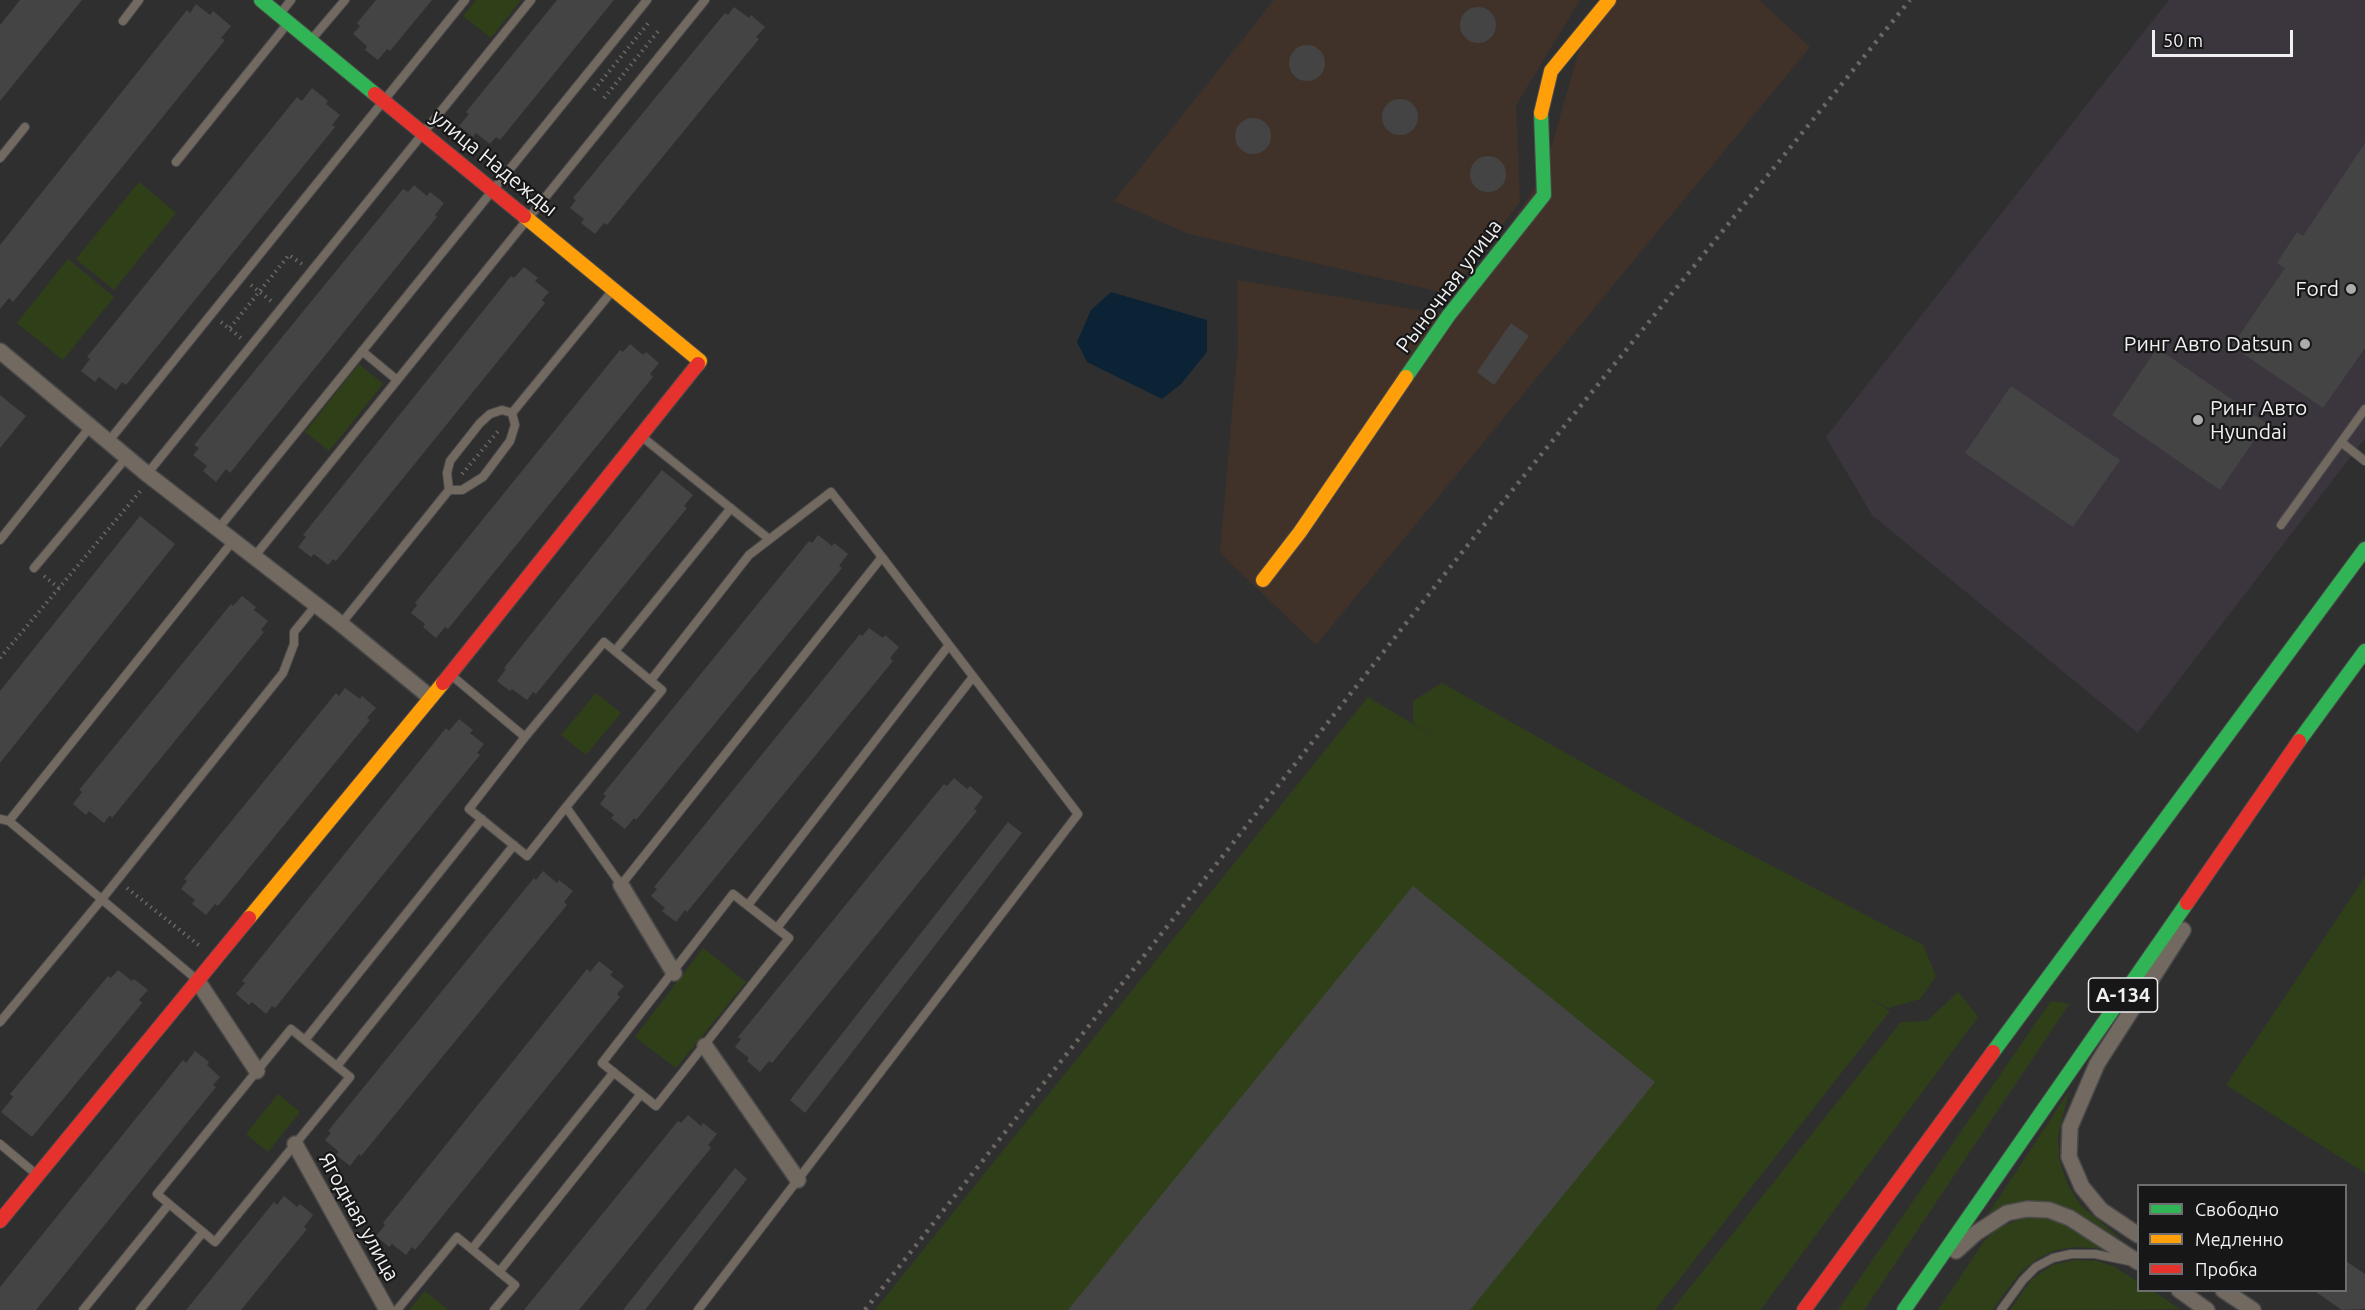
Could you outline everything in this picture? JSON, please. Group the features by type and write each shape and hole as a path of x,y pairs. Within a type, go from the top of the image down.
{"main road":[{"name":"улица Надежды","path":"261,0 700,361 640,435"},
{"name":"Рыночная улица","path":"1263,580 1306,523 1449,315 1544,195 1541,107 1551,71 1609,0"},
{"path":"0,1221 450,674 640,435"},
{"path":"1804,1310 2154,831 2365,549"},
{"name":"А-134","path":"1904,1310 2332,693 2365,651"}],"street":[{"path":"0,351 126,458 341,624 430,698"},
{"path":"2137,1234 2101,1210 2082,1187 2069,1157 2070,1127 2097,1065 2332,693"},
{"path":"621,885 674,972"},
{"path":"197,980 257,1071"},
{"path":"705,1046 798,1180"},
{"name":"Ягодная улица","path":"295,1144 387,1310"},
{"path":"1914,1296 1938,1275 1957,1250 1976,1233 2007,1213 2027,1209 2049,1210 2070,1218 2137,1262"},
{"path":"2183,1292 2207,1310"},
{"path":"2226,1292 2253,1310"}],"lane":[{"path":"123,21 139,0"},
{"path":"176,162 284,19 291,0"},
{"path":"311,41 345,0"},
{"path":"108,442 465,0"},
{"path":"149,476 250,345 531,0"},
{"path":"218,529 647,0"},
{"path":"254,556 705,0"},
{"path":"0,158 25,127"},
{"path":"512,413 614,289"},
{"path":"362,351 397,380"},
{"path":"2281,525 2365,409"},
{"path":"341,624 448,490 447,473 450,461 480,423 490,414 502,410 512,413"},
{"path":"448,490 462,490 483,477 510,441 515,425 512,413"},
{"path":"0,540 90,427"},
{"path":"640,435 769,539"},
{"path":"2341,442 2365,460"},
{"path":"34,568 126,458"},
{"path":"651,680 749,555 831,492 1078,814 698,1310"},
{"path":"615,651 731,508"},
{"path":"197,980 4,820 233,541"},
{"path":"566,807 621,885 882,557"},
{"path":"0,1022 283,673 294,644 294,632 316,605"},
{"path":"604,642 615,651 662,690 527,856 469,808 525,736 604,642"},
{"path":"748,905 949,645"},
{"path":"450,674 525,736"},
{"path":"777,928 973,677"},
{"path":"305,1040 482,819"},
{"path":"337,1066 514,845"},
{"path":"733,894 748,905 789,938 656,1106 602,1063 733,894"},
{"path":"291,1029 305,1040 350,1077 215,1242 157,1194 291,1029"},
{"path":"472,1249 614,1072"},
{"path":"499,1272 641,1094"},
{"path":"0,1144 38,1175"},
{"path":"83,1310 169,1204"},
{"path":"140,1310 203,1232"},
{"path":"397,1310 457,1237 515,1285 494,1310"},
{"path":"2001,1310 2036,1267 2053,1258 2071,1254 2095,1254 2137,1263"}],"path":[{"path":"594,90 650,21"},
{"path":"627,25 662,53"},
{"path":"604,98 660,29"},
{"path":"592,69 627,97"},
{"path":"230,328 289,255 310,271"},
{"path":"241,277 280,308"},
{"path":"211,314 250,345"},
{"path":"448,490 512,413"},
{"path":"0,658 149,476"},
{"path":"34,568 59,588"},
{"path":"117,880 215,958"}],"shaded area":[{"path":"1274,0 1580,0 1516,105 1520,202 1449,294 1189,234 1114,201"},
{"path":"1609,0 1759,0 1810,47 1316,645 1220,553 1238,345 1237,280 1449,315 1543,176 1585,29"},
{"path":"2169,0 2365,0 2365,438 2138,733 1872,515 1826,437"}],"green space":[{"path":"476,0 521,0 491,38 463,16"},
{"path":"139,182 176,213 114,290 76,259"},
{"path":"68,259 114,297 63,360 17,323"},
{"path":"359,364 383,384 329,451 305,432"},
{"path":"1442,683 1688,822 1923,945 1936,976 1920,999 1888,1008 1863,994 1890,1011 1655,1310 875,1310 1368,697 1448,745 1413,723 1413,701"},
{"path":"596,693 621,713 586,755 561,735"},
{"path":"2365,877 2365,1173 2226,1085"},
{"path":"703,948 746,982 676,1068 635,1037"},
{"path":"1958,992 1978,1017 1760,1310 1672,1310 1901,1022 1927,1021"},
{"path":"2051,1001 2069,1004 1864,1310 1838,1310"},
{"path":"2069,1091 2058,1136 2059,1159 2068,1185 2081,1206 2124,1241 2078,1213 2057,1206 1981,1225"},
{"path":"278,1094 300,1112 268,1152 246,1134"},
{"path":"2034,1215 2054,1218 2072,1225 2107,1249 2075,1247 2056,1250 2037,1259 2019,1274 1992,1310 1938,1310 1985,1240 2000,1227"},
{"path":"2074,1260 2097,1261 2113,1266 2137,1281 2137,1292 2154,1292 2180,1309 2010,1310 2032,1279 2052,1265"},
{"path":"425,1291 448,1310 409,1310"}],"water":[{"path":"1111,292 1207,320 1207,352 1181,384 1162,399 1087,362 1077,342 1091,310"}],"building":[{"path":"20,0 82,0 0,101 0,25"},
{"path":"376,0 432,0 390,51 387,49 378,60 365,50 367,46 353,34 360,26 357,23"},
{"path":"557,0 614,0 500,140 496,137 490,144 476,133 473,137 459,126 469,114 466,112"},
{"path":"196,4 210,15 213,11 231,26 221,38 225,40 13,302 9,298 0,309 0,245 187,10 190,13"},
{"path":"734,7 749,18 751,15 765,27 756,37 759,39 607,225 604,223 595,234 581,223 584,219 570,208 576,200 573,198 725,13 728,15"},
{"path":"1478,7 1490,13 1496,25 1490,37 1478,43 1466,37 1460,25 1466,13"},
{"path":"1307,45 1320,50 1325,63 1320,76 1307,81 1294,76 1289,63 1294,50"},
{"path":"312,88 340,115 332,125 335,127 126,385 122,382 116,390 99,377 95,382 81,371 90,359 87,357 297,97 302,101"},
{"path":"1400,99 1412,105 1418,117 1412,129 1400,135 1388,129 1382,117 1388,105"},
{"path":"1253,118 1265,124 1271,136 1265,148 1253,154 1241,148 1235,136 1241,124"},
{"path":"2365,143 2365,348 2323,408 2232,346 2285,268 2277,263 2297,232 2303,236"},
{"path":"1488,156 1500,162 1506,174 1500,186 1488,192 1476,186 1470,174 1476,162"},
{"path":"414,185 427,196 430,192 444,203 435,215 437,217 230,473 226,469 216,482 203,471 207,466 193,455 199,448 194,445 403,189 408,192"},
{"path":"524,267 538,278 535,281 549,292 542,300 545,303 336,561 333,559 328,565 314,554 311,557 298,547 306,537 303,535 511,276 514,278"},
{"path":"1511,323 1529,336 1494,385 1477,372"},
{"path":"630,344 643,355 646,352 659,363 650,374 653,377 448,629 445,627 436,638 423,627 425,624 411,613 417,605 415,603 620,350 623,352"},
{"path":"2157,348 2266,423 2220,490 2112,415"},
{"path":"2011,386 2120,460 2073,527 1965,453"},
{"path":"0,395 26,416 0,448"},
{"path":"662,470 693,495 684,506 687,508 536,694 533,692 527,700 512,689 510,691 497,681 506,669 504,668"},
{"path":"140,516 175,544 0,763 0,691"},
{"path":"818,535 832,546 834,543 848,554 839,566 842,568 636,820 634,818 625,829 611,818 614,815 600,804 606,796 603,794 809,541 812,543"},
{"path":"242,596 268,621 261,630 264,632 112,818 110,815 104,823 89,811 86,815 73,804 82,792 79,790 231,604 233,606"},
{"path":"869,628 883,638 885,635 899,647 890,658 893,661 687,912 685,910 676,922 662,911 665,908 651,896 657,889 654,887 860,634 862,636"},
{"path":"345,688 360,699 362,696 376,708 367,718 370,720 218,906 215,904 206,915 192,904 195,900 181,889 187,881 184,879 336,693 339,696"},
{"path":"459,719 473,730 470,733 484,744 477,753 480,755 275,1008 272,1006 266,1014 252,1002 249,1005 236,994 245,983 242,981 446,728 449,731"},
{"path":"954,778 967,789 970,786 983,797 974,809 977,811 772,1063 769,1061 760,1072 747,1061 749,1058 735,1047 741,1039 738,1037 944,784 947,786"},
{"path":"1008,822 1022,833 805,1113 790,1100"},
{"path":"543,871 557,883 559,880 573,891 564,902 567,905 361,1156 359,1154 350,1166 336,1155 339,1152 325,1140 331,1133 328,1131 534,878 536,880"},
{"path":"1413,886 1655,1082 1470,1310 1068,1310"},
{"path":"599,961 613,972 610,975 624,986 617,994 620,997 415,1250 412,1247 406,1255 392,1244 389,1247 376,1236 385,1225 383,1223 587,969 590,972"},
{"path":"118,970 148,990 139,1000 142,1003 32,1137 1,1112 13,1097 10,1094 108,976 111,978"},
{"path":"195,1051 209,1062 207,1065 220,1077 213,1085 216,1087 36,1310 0,1310 0,1287 183,1060 186,1063"},
{"path":"688,1115 701,1126 703,1123 717,1134 708,1145 711,1148 579,1310 524,1310 678,1121 681,1123"},
{"path":"735,1168 747,1179 645,1310 623,1310"},
{"path":"284,1196 297,1207 300,1204 313,1215 304,1227 307,1229 241,1310 186,1310 274,1202 277,1205"},
{"path":"2347,1262 2365,1274 2365,1309 2342,1310 2316,1292 2347,1292"}],"railway":[{"path":"865,1310 1463,551 1910,0"}],"traffic: fast":[{"path":"261,0 375,94"},
{"path":"1406,377 1449,315 1544,195 1541,113"},
{"path":"1993,1052 2365,549"},
{"path":"2299,741 2365,651"},
{"path":"1904,1310 2187,903"}],"traffic: slow":[{"path":"1541,113 1551,71 1609,0"},
{"path":"524,216 700,361 698,364"},
{"path":"1263,580 1300,532 1406,377"},
{"path":"249,918 443,683"}],"traffic: jam":[{"path":"375,94 524,216"},
{"path":"443,683 698,364"},
{"path":"2187,903 2299,741"},
{"path":"0,1221 249,918"},
{"path":"1804,1310 1993,1052"}],"place":[{"name":"Ford","path":"2351,289"},
{"name":"Ринг Авто Datsun","path":"2305,344"},
{"name":"Ринг Авто Hyundai","path":"2198,420"}]}
